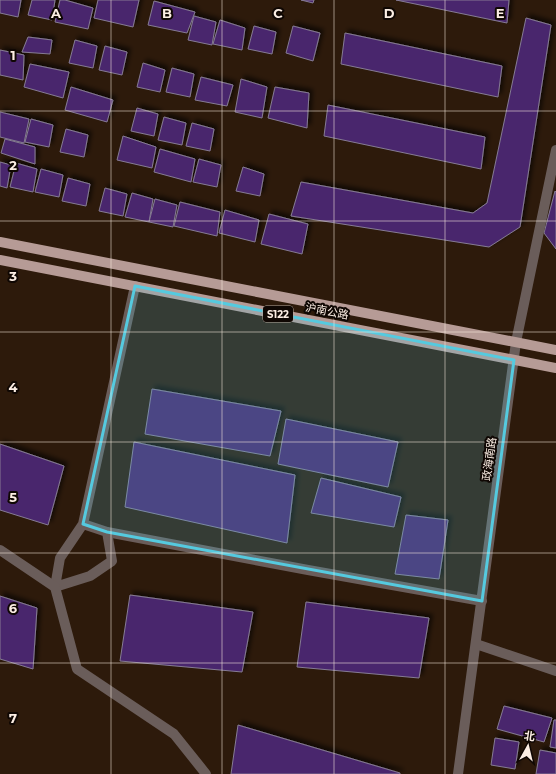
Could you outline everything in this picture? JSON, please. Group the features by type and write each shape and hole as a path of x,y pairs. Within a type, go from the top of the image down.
{"main road":[{"name":"沪南公路","path":"0,242 556,350"},
{"name":"沪南公路","path":"0,260 556,368"}],"street":[{"name":"政海南路","path":"458,774 516,342 556,150"},
{"path":"135,286 83,524 60,558 55,587 77,669 174,734 206,774"},
{"path":"83,524 107,532 482,601"},
{"path":"55,587 90,576 112,561 107,532"},
{"path":"0,550 55,587"},
{"path":"476,644 556,671"}],"highlighted area":[{"path":"135,286 514,360 482,601 107,532 83,524"}],"building":[{"path":"0,0 21,0 18,17 0,13"},
{"path":"32,0 55,0 52,20 28,15"},
{"path":"60,0 93,8 88,29 55,22"},
{"path":"98,0 139,0 133,27 94,18"},
{"path":"301,0 314,0 313,3"},
{"path":"396,0 509,0 507,23"},
{"path":"154,1 195,12 187,33 148,25"},
{"path":"194,16 216,22 212,45 188,40"},
{"path":"526,18 551,25 520,227 489,247 291,216 301,182 473,213 487,203"},
{"path":"220,20 245,28 242,50 213,44"},
{"path":"254,26 276,32 272,54 248,49"},
{"path":"293,26 320,33 313,61 286,53"},
{"path":"345,33 502,66 498,97 341,64"},
{"path":"28,37 52,40 50,54 22,52"},
{"path":"75,40 97,46 93,68 69,63"},
{"path":"105,46 127,52 122,75 99,70"},
{"path":"0,50 24,55 23,80 0,75"},
{"path":"143,63 165,70 160,92 137,87"},
{"path":"30,64 69,72 63,98 24,87"},
{"path":"172,68 194,74 190,97 166,92"},
{"path":"201,77 233,85 227,106 195,100"},
{"path":"241,79 267,87 262,118 235,112"},
{"path":"71,87 113,100 107,122 65,110"},
{"path":"275,87 309,93 307,128 268,118"},
{"path":"328,105 485,137 481,169 324,136"},
{"path":"137,108 158,114 154,136 131,131"},
{"path":"0,112 29,119 24,143 0,137"},
{"path":"164,117 186,123 182,145 158,140"},
{"path":"31,119 53,125 49,147 25,142"},
{"path":"192,123 214,129 210,151 186,146"},
{"path":"66,129 88,135 84,157 60,152"},
{"path":"123,136 156,147 152,168 117,160"},
{"path":"5,139 35,147 35,164 1,153"},
{"path":"160,149 195,159 191,182 154,172"},
{"path":"199,159 221,165 217,187 193,182"},
{"path":"0,162 11,165 7,188 0,186"},
{"path":"16,163 37,169 33,192 10,187"},
{"path":"243,167 264,174 260,196 236,191"},
{"path":"41,169 63,175 59,197 35,192"},
{"path":"68,178 90,184 86,206 62,201"},
{"path":"105,188 127,194 123,216 99,211"},
{"path":"555,191 556,192 556,249 544,233"},
{"path":"132,193 153,199 149,222 125,217"},
{"path":"155,199 177,205 173,227 149,222"},
{"path":"180,202 220,212 217,236 174,226"},
{"path":"225,210 259,220 255,242 219,233"},
{"path":"269,214 308,224 302,254 261,244"},
{"path":"152,389 281,411 270,456 145,434"},
{"path":"286,419 398,442 388,487 278,464"},
{"path":"134,442 295,475 287,543 125,507"},
{"path":"0,444 64,466 48,525 0,510"},
{"path":"321,478 401,497 394,527 311,513"},
{"path":"406,515 448,520 439,579 395,574"},
{"path":"130,595 253,612 242,672 120,661"},
{"path":"0,596 37,608 33,669 0,659"},
{"path":"306,602 429,618 419,678 297,667"},
{"path":"504,706 552,718 544,742 497,729"},
{"path":"554,720 556,720 556,748 550,747"},
{"path":"238,725 400,773 400,774 231,774"},
{"path":"495,738 519,742 515,769 491,765"},
{"path":"540,750 556,753 556,774 536,774"}]}
